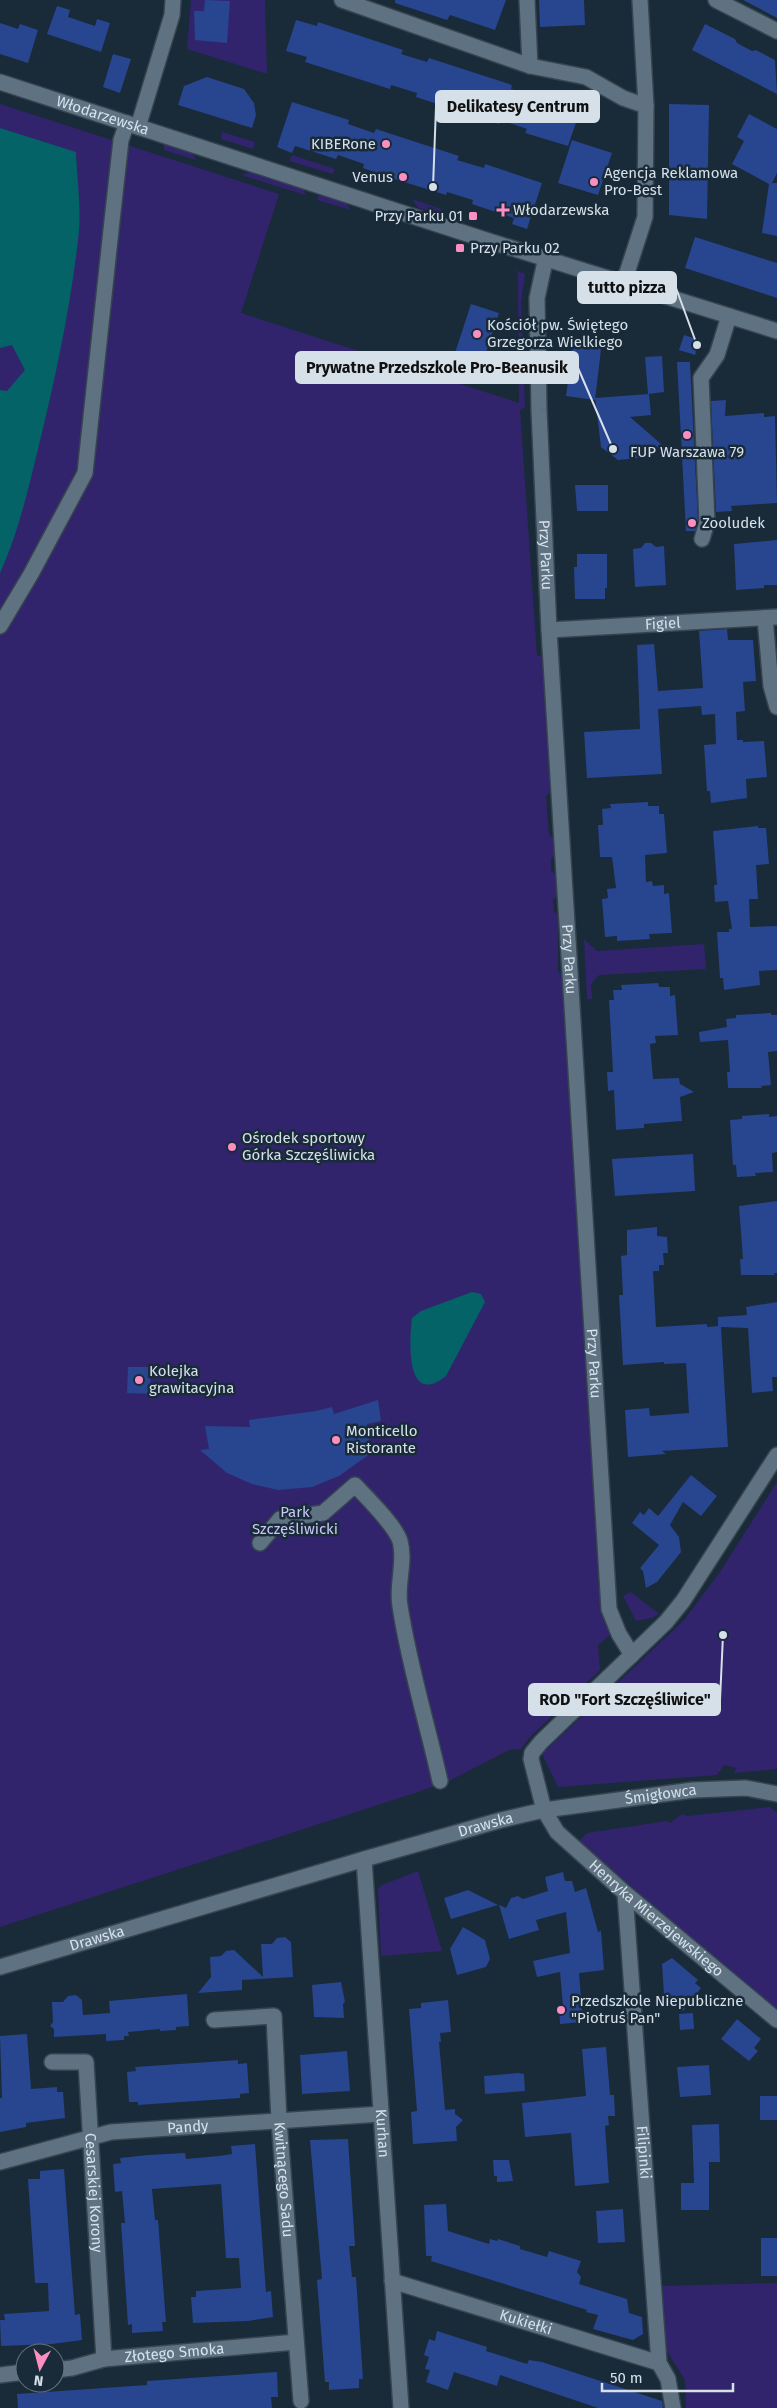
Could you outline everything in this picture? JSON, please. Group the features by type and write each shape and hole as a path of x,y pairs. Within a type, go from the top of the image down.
{"street":[{"path":"0,626 31,574 85,473 122,140 132,125 172,15 173,0"},
{"path":"527,0 530,66"},
{"path":"624,282 645,217 646,106 640,0"},
{"path":"716,0 777,31"},
{"path":"347,1 530,66 586,77 623,98 646,106"},
{"name":"Włodarzewska","path":"0,82 489,241 546,257 777,331"},
{"name":"Przy Parku","path":"546,257 538,286 536,320 549,630 609,1609 619,1634 632,1655"},
{"path":"702,539 707,522 701,378 717,355 729,316"},
{"path":"771,617 771,686 777,707"},
{"name":"Figiel","path":"549,630 771,617"},
{"path":"544,1810 532,1764 532,1753 666,1622 683,1601 777,1455"},
{"path":"260,1543 280,1518 323,1513 355,1485 392,1526 400,1540 402,1555 399,1604 440,1781"},
{"name":"Śmigłowca","path":"544,1810 693,1790 746,1788 777,1794"},
{"name":"Drawska","path":"0,1967 364,1859 501,1820 544,1810"},
{"name":"Henryka Mierzejewskiego","path":"544,1810 557,1832 624,1893 777,2020"},
{"name":"Kurhan","path":"364,1859 401,2408"},
{"name":"Filipinki","path":"624,1893 659,2363 668,2379 674,2408"},
{"name":"Kwitnącego Sadu","path":"214,2020 274,2016 279,2120 301,2401"},
{"name":"Cesarskiej Korony","path":"52,2062 86,2062 104,2359"},
{"name":"Pandy","path":"0,2162 111,2132 381,2114"},
{"name":"Kukiełki","path":"392,2281 659,2363"},
{"name":"Złotego Smoka","path":"65,2369 104,2359 296,2342"},
{"path":"0,2374 15,2373"}],"green space":[{"path":"191,0 265,0 267,74 187,49"},
{"name":"Park Szczęśliwicki","path":"0,104 279,194 241,313 519,403 518,273 513,270 525,274 521,302 525,407 520,410 537,656 542,655 550,793 546,796 549,835 553,838 555,855 551,859 551,871 556,874 557,896 553,900 554,912 558,914 558,972 562,974 599,1590 602,1612 611,1634 598,1645 600,1670 529,1738 521,1749 509,1750 451,1780 418,1792 0,1927"},
{"path":"222,132 255,142 253,149 221,139"},
{"path":"164,143 191,152 196,160 164,150"},
{"path":"292,155 335,169 333,174 289,161"},
{"path":"251,172 304,189 305,195 241,175"},
{"path":"322,195 345,202 351,210 317,200 318,196"},
{"path":"412,199 441,209 443,214 418,208"},
{"path":"584,939 597,951 704,944 706,969 599,975 591,984 592,999 587,999"},
{"path":"777,1482 777,1769 734,1773 736,1768 724,1765 717,1775 558,1787 542,1754 684,1620 720,1572"},
{"path":"631,1592 659,1614 652,1618 636,1621 623,1596"},
{"path":"770,1807 777,1813 777,2013 579,1841 587,1833 667,1821 670,1823 682,1814 687,1816"},
{"path":"418,1871 442,1951 381,1956 378,1889 382,1885"},
{"path":"777,2283 777,2408 686,2408 685,2380 665,2348 662,2286"}],"shaded area":[{"path":"0,128 76,152 80,218 71,292 50,397 22,512 0,573 0,390 7,391 25,370 12,345 0,348"},
{"path":"472,1292 481,1294 485,1302 446,1376 433,1384 423,1384 417,1378 413,1368 410,1342 412,1318 421,1311"}],"building":[{"path":"205,0 230,1 227,43 195,40 194,11 204,11"},
{"path":"395,0 506,0 495,30 450,15 447,20 395,3"},
{"path":"539,0 584,0 585,25 540,27"},
{"path":"743,0 777,0 777,18"},
{"path":"57,6 70,10 68,17 95,26 97,19 110,23 101,52 47,34"},
{"path":"296,20 317,26 318,22 403,50 401,54 427,62 429,58 512,85 511,89 537,97 538,94 581,108 568,146 525,133 527,129 501,120 499,124 416,97 417,93 391,85 390,89 305,62 307,57 286,51"},
{"path":"0,23 18,29 20,24 38,30 28,63 0,54"},
{"path":"705,24 735,39 737,43 752,51 756,50 775,60 777,94 692,50"},
{"path":"113,54 131,59 120,93 103,87"},
{"path":"207,77 244,89 254,103 256,115 252,128 178,105 184,86"},
{"path":"292,102 349,120 348,124 374,133 376,129 459,156 457,160 484,168 485,164 542,183 527,229 512,224 514,218 472,204 473,200 447,192 446,195 388,177 363,168 364,164 338,155 336,159 295,146 292,153 277,147"},
{"path":"669,104 709,105 707,219 669,215"},
{"path":"749,114 777,129 777,173 772,183 777,183 777,236 762,233 769,184 732,164 744,141 737,137"},
{"path":"572,140 612,153 598,195 558,183"},
{"path":"695,237 777,263 777,298 685,268"},
{"name":"Kościół pw. Świętego Grzegorza Wielkiego","path":"471,304 499,313 477,380 449,371"},
{"path":"684,335 700,340 695,355 679,350"},
{"path":"574,337 602,341 595,400 566,396"},
{"path":"662,356 664,392 648,394 645,357"},
{"path":"677,362 690,362 698,521 695,531 686,531"},
{"path":"649,394 651,415 630,417 661,444 650,457 618,460 601,447 595,398"},
{"path":"726,400 725,416 764,413 764,417 775,416 777,503 731,506 732,511 716,512 711,401"},
{"path":"575,485 608,485 608,511 577,511"},
{"path":"777,540 777,585 764,585 764,588 736,590 734,544"},
{"path":"645,543 651,543 656,547 664,546 666,585 635,587 633,549 641,548"},
{"path":"577,554 607,554 607,588 605,588 605,599 575,599 574,567 577,567"},
{"path":"727,629 728,640 753,640 756,681 743,682 745,711 736,712 737,740 743,740 743,742 764,741 767,777 746,779 747,798 711,803 710,791 707,791 704,745 716,744 715,714 702,715 701,706 658,709 662,774 587,778 584,732 640,729 637,645 654,644 658,691 703,688 699,631"},
{"path":"648,802 648,806 659,806 659,814 664,814 667,853 645,855 646,882 652,881 653,886 664,885 664,894 669,893 672,933 649,934 650,939 617,941 617,936 605,937 602,899 608,898 607,889 616,888 612,857 600,857 598,825 603,825 602,809 611,808 610,804"},
{"path":"758,826 758,828 766,828 769,864 756,865 758,899 749,899 750,927 777,926 777,970 759,971 760,985 724,990 723,978 720,978 717,932 729,932 729,929 732,929 728,901 715,902 714,885 717,885 713,831"},
{"path":"658,983 659,987 670,987 670,996 675,995 678,1035 655,1036 656,1043 650,1044 653,1079 679,1078 680,1084 694,1092 680,1097 682,1121 644,1124 644,1128 616,1130 614,1090 608,1091 607,1072 613,1072 609,1000 614,1000 613,990 622,990 621,985"},
{"path":"771,1013 771,1015 777,1015 777,1051 768,1052 771,1085 761,1086 762,1088 728,1088 727,1072 730,1072 728,1040 700,1042 699,1032 727,1027 726,1019 736,1018 736,1015"},
{"path":"769,1114 769,1117 777,1116 777,1152 772,1153 773,1172 755,1173 756,1176 737,1177 736,1165 733,1165 730,1120 742,1119 742,1116"},
{"path":"693,1154 695,1191 615,1196 612,1159"},
{"path":"777,1201 777,1273 774,1273 775,1275 741,1275 740,1259 743,1259 739,1206"},
{"path":"657,1227 657,1236 667,1237 668,1253 663,1253 664,1265 659,1265 659,1271 653,1271 656,1327 707,1324 707,1327 718,1326 718,1317 747,1315 746,1307 777,1302 777,1377 772,1377 773,1391 752,1393 748,1328 721,1327 728,1447 662,1451 666,1454 628,1457 625,1410 649,1408 650,1416 689,1413 686,1363 664,1364 664,1362 623,1365 619,1295 623,1295 621,1256 627,1255 627,1230"},
{"name":"Kolejka grawitacyjna","path":"128,1367 151,1367 150,1394 127,1393"},
{"path":"378,1400 381,1421 367,1424 371,1453 339,1476 312,1487 278,1490 252,1484 227,1473 200,1450 209,1449 205,1426 250,1427 249,1420 332,1407 334,1414"},
{"path":"691,1475 717,1496 701,1516 683,1502 670,1525 679,1537 681,1552 657,1582 646,1588 643,1571 640,1568 659,1545 632,1523 640,1512 644,1515 649,1508 658,1516"},
{"path":"563,1872 565,1881 572,1881 575,1892 586,1888 598,1932 601,1931 604,1970 579,1973 583,2022 560,2024 559,2006 563,2006 560,1972 537,1977 533,1961 570,1953 566,1912 536,1920 539,1930 509,1939 499,1905 506,1908 511,1898 518,1896 523,1899 548,1891 545,1877"},
{"path":"468,1890 498,1905 451,1919 444,1898"},
{"path":"463,1927 485,1940 490,1959 486,1967 457,1975 450,1949"},
{"path":"285,1937 291,1942 293,1977 242,1980 242,1990 198,1993 211,1977 210,1957 221,1956 226,1951 234,1950 263,1977 261,1944 272,1944 277,1938"},
{"path":"672,1958 698,1980 695,1983 701,1988 683,2011 664,1995 662,1964"},
{"path":"341,1982 345,2002 343,2004 344,2018 314,2017 312,1985"},
{"path":"187,1994 189,2026 176,2027 176,2030 160,2031 160,2029 128,2032 129,2036 124,2036 124,2040 106,2041 106,2034 54,2037 54,2029 50,2026 53,2022 52,2002 63,2002 68,1996 76,1995 82,2000 83,2015 110,2013 109,2001"},
{"path":"448,2000 451,2032 440,2033 441,2042 439,2042 445,2110 455,2109 455,2114 463,2120 456,2127 457,2141 413,2144 411,2112 417,2111 409,2009 421,2008 421,2003"},
{"path":"693,2013 694,2029 680,2030 679,2014"},
{"path":"737,2019 761,2039 754,2048 758,2051 749,2061 721,2039"},
{"path":"27,2034 31,2089 57,2087 57,2092 63,2092 65,2118 26,2123 26,2127 0,2132 0,2098 2,2098 0,2036"},
{"path":"606,2047 610,2095 614,2095 615,2116 608,2116 609,2125 605,2126 609,2183 575,2186 571,2133 525,2137 522,2103 586,2096 582,2049"},
{"path":"347,2051 350,2091 302,2094 300,2055"},
{"path":"238,2060 238,2064 247,2063 249,2093 240,2094 240,2098 138,2105 138,2102 129,2102 127,2072 136,2071 135,2067"},
{"path":"709,2065 711,2095 680,2097 677,2067"},
{"path":"524,2074 525,2091 485,2094 484,2076"},
{"path":"760,2096 777,2096 777,2120 760,2120"},
{"path":"719,2124 720,2162 709,2162 709,2210 681,2210 681,2183 694,2183 692,2125"},
{"path":"348,2139 355,2246 349,2246 352,2277 356,2277 363,2379 359,2379 359,2388 329,2390 329,2382 325,2382 317,2280 322,2279 310,2140"},
{"path":"255,2144 266,2292 271,2291 273,2317 248,2321 193,2323 191,2297 196,2297 196,2291 241,2288 239,2258 226,2258 221,2184 152,2189 155,2220 158,2220 166,2322 162,2322 163,2331 132,2333 132,2324 128,2325 121,2223 125,2223 122,2191 115,2192 113,2164 121,2163 120,2158 148,2155 185,2153 186,2159 219,2156 232,2154 231,2146"},
{"path":"493,2160 509,2160 513,2181 497,2182 497,2176 494,2176"},
{"path":"64,2169 75,2315 80,2314 82,2340 60,2343 15,2343 15,2345 1,2346 0,2320 5,2320 4,2314 49,2311 48,2283 35,2283 28,2179 40,2179 40,2171"},
{"path":"446,2204 448,2231 489,2244 490,2239 497,2241 498,2239 520,2246 520,2249 547,2257 549,2251 581,2261 577,2272 581,2277 579,2284 627,2299 629,2313 642,2317 643,2334 633,2340 593,2329 598,2315 586,2312 587,2310 431,2261 432,2256 426,2256 424,2205"},
{"path":"623,2209 625,2242 598,2243 596,2211"},
{"path":"761,2238 777,2238 777,2276 761,2276"},
{"path":"437,2331 487,2347 486,2351 527,2364 529,2360 542,2362 662,2401 663,2408 598,2408 500,2375 497,2386 454,2372 448,2390 426,2382 430,2370 425,2369 429,2357 424,2355 429,2339 435,2341"},
{"path":"277,2372 278,2397 271,2397 272,2408 18,2408 17,2394 65,2393 65,2391 147,2385 147,2381"}],"place":[{"name":"KIBERone","path":"386,144"},
{"name":"Venus","path":"403,177"},
{"name":"Agencja Reklamowa Pro-Best","path":"594,182"},
{"name":"Delikatesy Centrum","path":"433,187"},
{"name":"Włodarzewska","path":"503,210"},
{"name":"Przy Parku 01","path":"473,216"},
{"name":"Przy Parku 02","path":"460,248"},
{"name":"Kościół pw. Świętego Grzegorza Wielkiego","path":"477,334"},
{"name":"tutto pizza","path":"697,345"},
{"name":"FUP Warszawa 79","path":"687,435"},
{"name":"Prywatne Przedszkole Pro-Beanusik","path":"613,449"},
{"name":"Zooludek","path":"692,523"},
{"name":"Ośrodek sportowy Górka Szczęśliwicka","path":"232,1147"},
{"name":"Kolejka grawitacyjna","path":"139,1380"},
{"name":"Monticello Ristorante","path":"336,1440"},
{"name":"ROD \"Fort Szczęśliwice\"","path":"723,1635"},
{"name":"Przedszkole Niepubliczne \"Piotruś Pan\"","path":"561,2010"}]}
